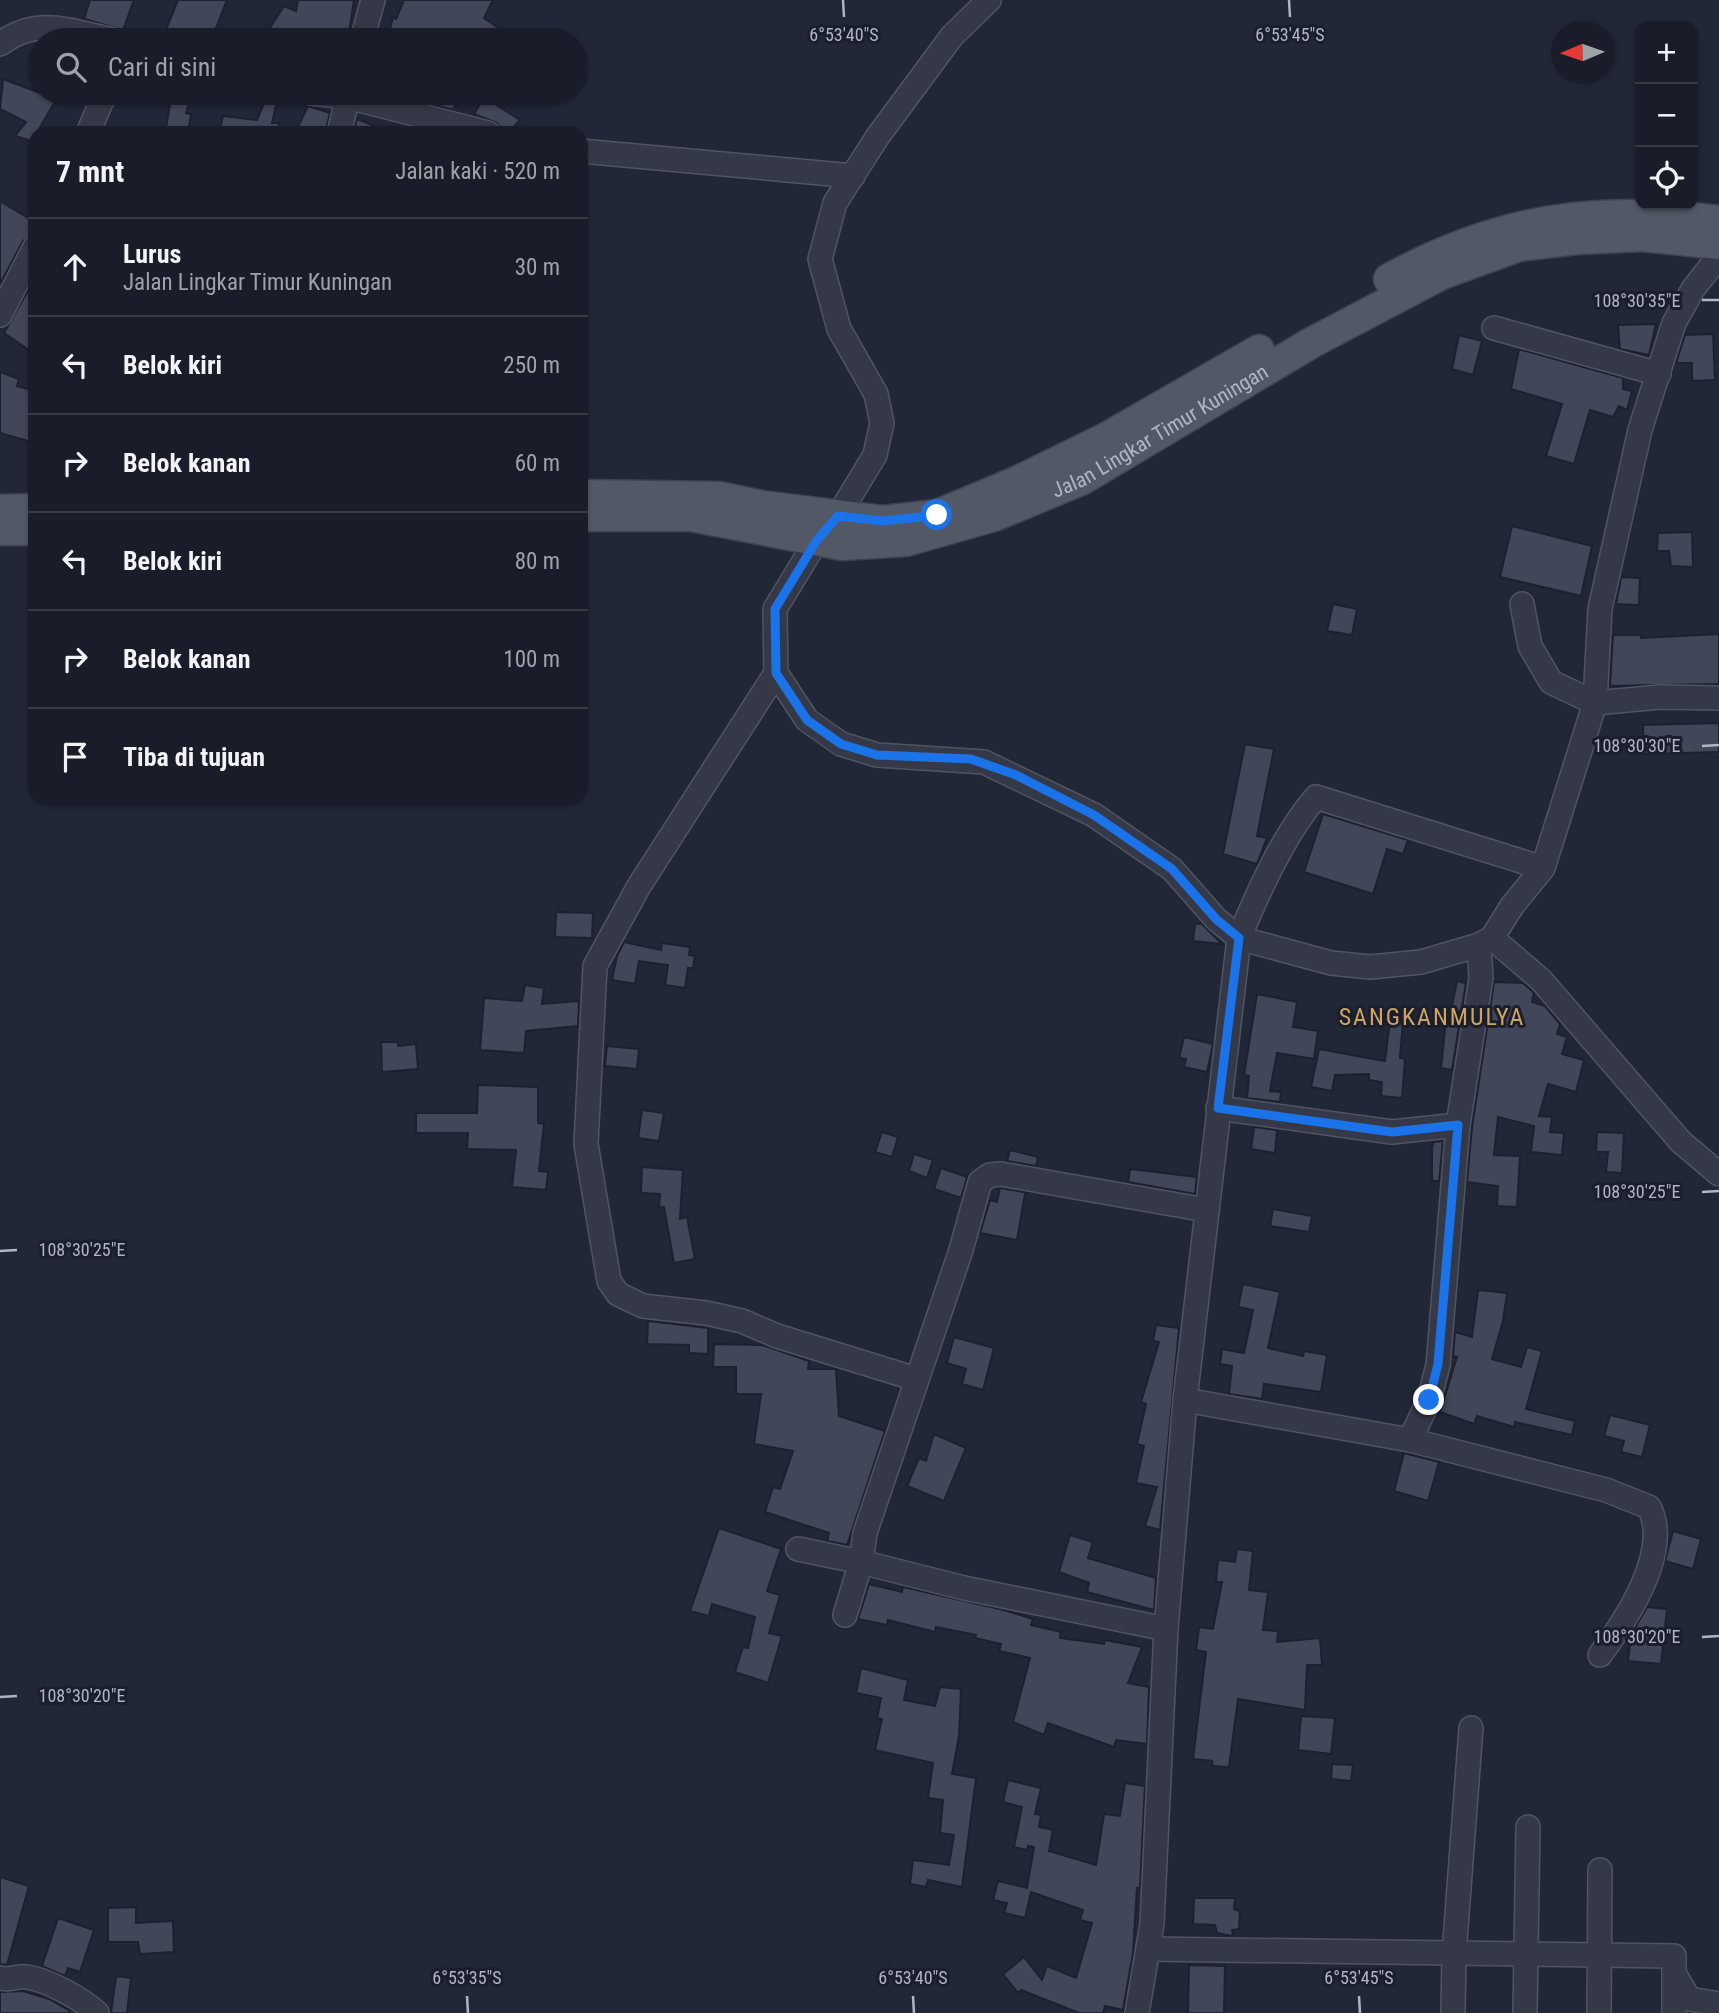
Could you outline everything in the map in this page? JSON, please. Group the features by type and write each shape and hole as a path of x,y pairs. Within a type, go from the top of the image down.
{"main road":[{"name":"Jalan Lingkar Timur Kuningan","path":"588,495 719,497 883,521 921,518 953,510 1106,438 1427,258 1476,238 1526,224 1583,216 1662,214 1719,221"},
{"name":"Jalan Lingkar Timur Kuningan","path":"588,516 691,516 817,540 866,546 906,541 994,516 1069,485 1311,343 1442,274 1519,246 1643,236 1719,244"},
{"path":"0,510 28,509"},
{"path":"0,530 28,530"}],"street":[{"path":"365,28 373,0"},
{"path":"989,0 952,36 878,136 835,204 820,259 839,329 876,394 882,424 875,455 838,516 817,540 775,609 776,673 807,720 841,744 877,755 984,762 1094,815 1172,869 1216,919 1239,938 1331,963 1370,967 1421,962 1486,942"},
{"path":"32,28 49,28"},
{"path":"0,44 13,34 28,29"},
{"path":"91,126 100,105"},
{"path":"341,126 346,105"},
{"path":"385,105 462,126"},
{"path":"588,152 853,176"},
{"path":"1410,1440 1429,1400 1438,1364 1458,1125 1486,942 1543,868 1595,703 1600,609 1640,430 1674,323 1693,289 1719,256"},
{"path":"0,316 28,261"},
{"path":"1494,328 1659,374"},
{"path":"1522,604 1530,646 1551,682 1595,703 1660,697 1719,698"},
{"path":"776,673 639,886 595,966 586,1144 609,1281 618,1294 643,1306 706,1313 742,1321 777,1336 916,1379"},
{"path":"1137,2013 1153,1924 1166,1629 1185,1400 1239,938 1254,901 1302,813 1316,797 1543,868"},
{"path":"1486,942 1541,980 1681,1142 1719,1174"},
{"path":"1218,1108 1392,1132 1458,1125"},
{"path":"845,1615 861,1562 865,1533 961,1250 979,1182 990,1175 1001,1174 1206,1210"},
{"path":"1185,1400 1410,1440 1606,1490 1649,1507 1654,1516 1655,1532 1645,1578 1625,1621 1600,1655"},
{"path":"797,1549 964,1588 1166,1629"},
{"path":"1453,2013 1454,1954 1471,1728"},
{"path":"1525,2013 1528,1827"},
{"path":"1599,2013 1600,1871"},
{"path":"1148,1950 1674,1956 1674,2013"},
{"path":"1674,1973 1689,1999 1719,2004"},
{"path":"0,1978 6,1980 23,1976 37,1980 74,1995 97,2013"}],"building":[{"path":"90,0 134,0 124,28 84,19"},
{"path":"178,0 227,0 216,28 167,28"},
{"path":"298,0 354,0 350,28 270,28 284,6 296,11"},
{"path":"404,0 493,0 484,18 499,28 390,28 393,17 396,19"},
{"path":"3,79 28,88 28,105 53,105 41,126 28,126 28,140 15,136 26,122 0,109"},
{"path":"170,105 189,105 186,113 191,114 189,126 166,126"},
{"path":"263,105 276,105 272,123 279,123 279,126 221,126 223,116 257,120"},
{"path":"435,105 455,105 453,110"},
{"path":"479,105 497,105 520,120 514,126 498,126 474,114"},
{"path":"308,106 330,113 327,126 298,126"},
{"path":"357,119 375,126 355,126"},
{"path":"0,201 28,218 28,238 23,241 0,284"},
{"path":"28,290 28,349 4,333"},
{"path":"1656,324 1649,355 1620,349 1618,325"},
{"path":"1713,334 1715,380 1692,381 1692,363 1676,363 1685,335"},
{"path":"1459,335 1482,341 1473,375 1452,369"},
{"path":"1519,349 1623,378 1623,389 1632,391 1627,410 1619,406 1613,417 1590,410 1574,464 1546,456 1562,404 1511,389"},
{"path":"0,372 19,379 17,386 28,389 28,441 0,433"},
{"path":"1512,526 1592,546 1581,596 1500,577"},
{"path":"1692,532 1693,567 1671,566 1669,551 1657,551 1658,533"},
{"path":"1621,577 1640,578 1639,605 1616,604"},
{"path":"1333,604 1357,609 1352,635 1327,631"},
{"path":"1719,634 1719,684 1610,686 1613,635 1641,635 1641,638"},
{"path":"1719,723 1719,752 1644,754 1643,725"},
{"path":"1245,744 1274,749 1257,836 1267,838 1257,864 1223,854"},
{"path":"1323,814 1408,840 1403,854 1387,849 1373,894 1304,872"},
{"path":"556,912 593,913 592,938 555,937"},
{"path":"1195,924 1202,924 1222,944 1193,941"},
{"path":"624,942 661,950 662,943 690,947 689,955 695,956 693,968 688,968 685,988 665,985 668,965 639,961 635,984 612,980 617,956"},
{"path":"1457,981 1466,983 1452,1070 1441,1068 1447,1010 1451,1011"},
{"path":"1494,982 1523,983 1534,993 1532,1002 1545,1006 1560,1024 1557,1034 1567,1037 1562,1054 1584,1060 1576,1092 1548,1084 1539,1116 1552,1117 1550,1132 1564,1133 1562,1155 1531,1152 1534,1126 1498,1117 1494,1155 1520,1156 1517,1207 1497,1206 1498,1186 1467,1182 1472,1127"},
{"path":"525,985 544,988 542,1004 579,1001 578,1026 526,1031 524,1053 480,1050 484,998 522,1001"},
{"path":"1257,994 1297,1002 1293,1027 1318,1031 1314,1059 1277,1053 1270,1091 1281,1092 1280,1102 1247,1098 1249,1076 1244,1075"},
{"path":"1390,1020 1403,1021 1400,1058 1405,1059 1402,1098 1381,1096 1382,1082 1369,1080 1369,1074 1335,1075 1332,1091 1311,1087 1319,1049 1385,1061"},
{"path":"1184,1037 1213,1044 1207,1072 1184,1067 1186,1059 1179,1058"},
{"path":"381,1042 398,1042 398,1046 416,1044 418,1069 382,1072"},
{"path":"607,1046 639,1049 637,1069 605,1066"},
{"path":"478,1085 538,1087 538,1123 544,1124 539,1171 548,1172 546,1190 512,1187 516,1150 467,1149 468,1133 416,1133 416,1113 477,1113"},
{"path":"642,1110 664,1113 659,1141 638,1138"},
{"path":"1254,1127 1277,1130 1275,1153 1251,1149"},
{"path":"882,1132 898,1137 892,1157 875,1152"},
{"path":"1597,1132 1624,1133 1622,1173 1606,1172 1608,1152 1596,1152"},
{"path":"1443,1141 1439,1181 1432,1181 1432,1147 1434,1142"},
{"path":"1010,1150 1038,1157 1036,1166 1007,1161"},
{"path":"914,1154 933,1160 927,1178 909,1171"},
{"path":"642,1167 683,1170 680,1219 687,1217 695,1259 674,1263 664,1207 659,1207 660,1194 641,1193"},
{"path":"941,1168 967,1177 961,1198 934,1189"},
{"path":"1130,1169 1197,1177 1195,1194 1128,1182"},
{"path":"1000,1188 1029,1193 1025,1194 1017,1240 980,1233 990,1200 997,1202"},
{"path":"1273,1209 1312,1216 1309,1232 1270,1226"},
{"path":"1243,1284 1280,1292 1268,1348 1303,1356 1304,1351 1327,1355 1321,1392 1264,1384 1262,1399 1229,1394 1232,1366 1220,1364 1222,1349 1244,1353 1253,1310 1238,1307"},
{"path":"1478,1290 1507,1293 1503,1321 1492,1359 1521,1367 1527,1347 1542,1351 1526,1409 1575,1421 1572,1435 1515,1422 1514,1427 1477,1416 1474,1424 1440,1412 1457,1357 1453,1356 1455,1332 1472,1337"},
{"path":"648,1321 708,1328 708,1354 689,1353 689,1345 647,1344"},
{"path":"1156,1325 1179,1328 1160,1530 1145,1526 1157,1487 1136,1483 1144,1446 1137,1444 1146,1404 1141,1402 1159,1342 1153,1341"},
{"path":"954,1337 994,1348 983,1390 962,1384 966,1369 947,1363"},
{"path":"714,1344 762,1345 809,1361 808,1369 836,1369 839,1416 885,1431 847,1545 827,1541 829,1533 765,1512 773,1487 780,1489 793,1451 754,1444 761,1394 736,1394 736,1367 713,1367"},
{"path":"1610,1415 1650,1425 1642,1457 1621,1452 1624,1441 1604,1436"},
{"path":"934,1434 966,1448 944,1501 907,1486 919,1458 926,1461"},
{"path":"1404,1453 1439,1462 1428,1501 1394,1491"},
{"path":"719,1528 781,1549 767,1591 780,1595 769,1633 782,1636 768,1683 735,1672 743,1647 748,1648 755,1617 712,1604 709,1616 690,1611"},
{"path":"1673,1531 1701,1539 1693,1569 1665,1561"},
{"path":"1070,1535 1093,1542 1088,1558 1156,1578 1154,1610 1087,1592 1089,1583 1059,1572"},
{"path":"1237,1549 1253,1551 1249,1590 1268,1592 1263,1630 1278,1631 1277,1642 1320,1638 1322,1665 1307,1665 1305,1710 1238,1699 1229,1767 1213,1766 1212,1761 1193,1759 1206,1652 1196,1650 1199,1627 1213,1629 1222,1582 1216,1582 1218,1560 1235,1562"},
{"path":"869,1584 902,1592 903,1587 1004,1610 1033,1619 1031,1625 1061,1632 1060,1638 1104,1644 1105,1640 1142,1647 1128,1683 1149,1687 1147,1744 1116,1740 1114,1747 1048,1723 1044,1735 1013,1722 1030,1658 999,1651 1001,1644 975,1638 976,1635 936,1627 935,1632 888,1620 887,1625 858,1619"},
{"path":"1647,1607 1667,1609 1661,1664 1628,1661 1631,1635"},
{"path":"861,1668 908,1680 904,1700 935,1706 940,1687 961,1689 959,1736 952,1774 976,1778 962,1887 928,1880 926,1887 910,1884 913,1860 949,1865 954,1835 940,1833 943,1800 928,1798 933,1763 875,1750 882,1719 877,1718 881,1698 856,1693"},
{"path":"1301,1716 1335,1718 1331,1754 1298,1750"},
{"path":"1332,1764 1353,1765 1351,1781 1331,1779"},
{"path":"1008,1780 1041,1788 1035,1814 1041,1815 1039,1827 1053,1830 1049,1851 1096,1865 1104,1814 1120,1816 1125,1783 1145,1786 1140,1888 1137,1888 1133,1953 1123,2010 1105,2006 1103,2013 1079,2013 1021,1990 1018,1993 1003,1974 1024,1957 1042,1980 1047,1966 1076,1978 1092,1923 1080,1920 1083,1910 1031,1892 1025,1918 1004,1913 1007,1903 993,1900 998,1881 1027,1888 1034,1847 1028,1846 1027,1850 1014,1847 1022,1807 1003,1802"},
{"path":"0,1877 29,1886 7,1965 0,1964"},
{"path":"1194,1898 1235,1898 1234,1909 1240,1911 1239,1929 1232,1930 1233,1936 1217,1933 1215,1925 1193,1924"},
{"path":"136,1907 136,1923 173,1921 174,1952 140,1954 138,1942 108,1942 108,1908"},
{"path":"58,1918 94,1930 80,1972 68,1968 65,1976 42,1966"},
{"path":"1189,1965 1225,1966 1224,2013 1188,2013"},
{"path":"116,1976 131,1978 127,2013 111,2013"},
{"path":"23,1991 49,1999 70,2011 0,2013 0,1992"}],"district":[{"name":"SANGKANMULYA","path":"1432,1017"}],"route":[{"path":"937,515 883,521 838,516 817,540 775,609 776,673 807,720 841,744 877,755 971,759 984,762 1016,775 1094,815 1172,869 1216,919 1239,938 1218,1108 1392,1132 1458,1125 1438,1364 1429,1400"}]}
